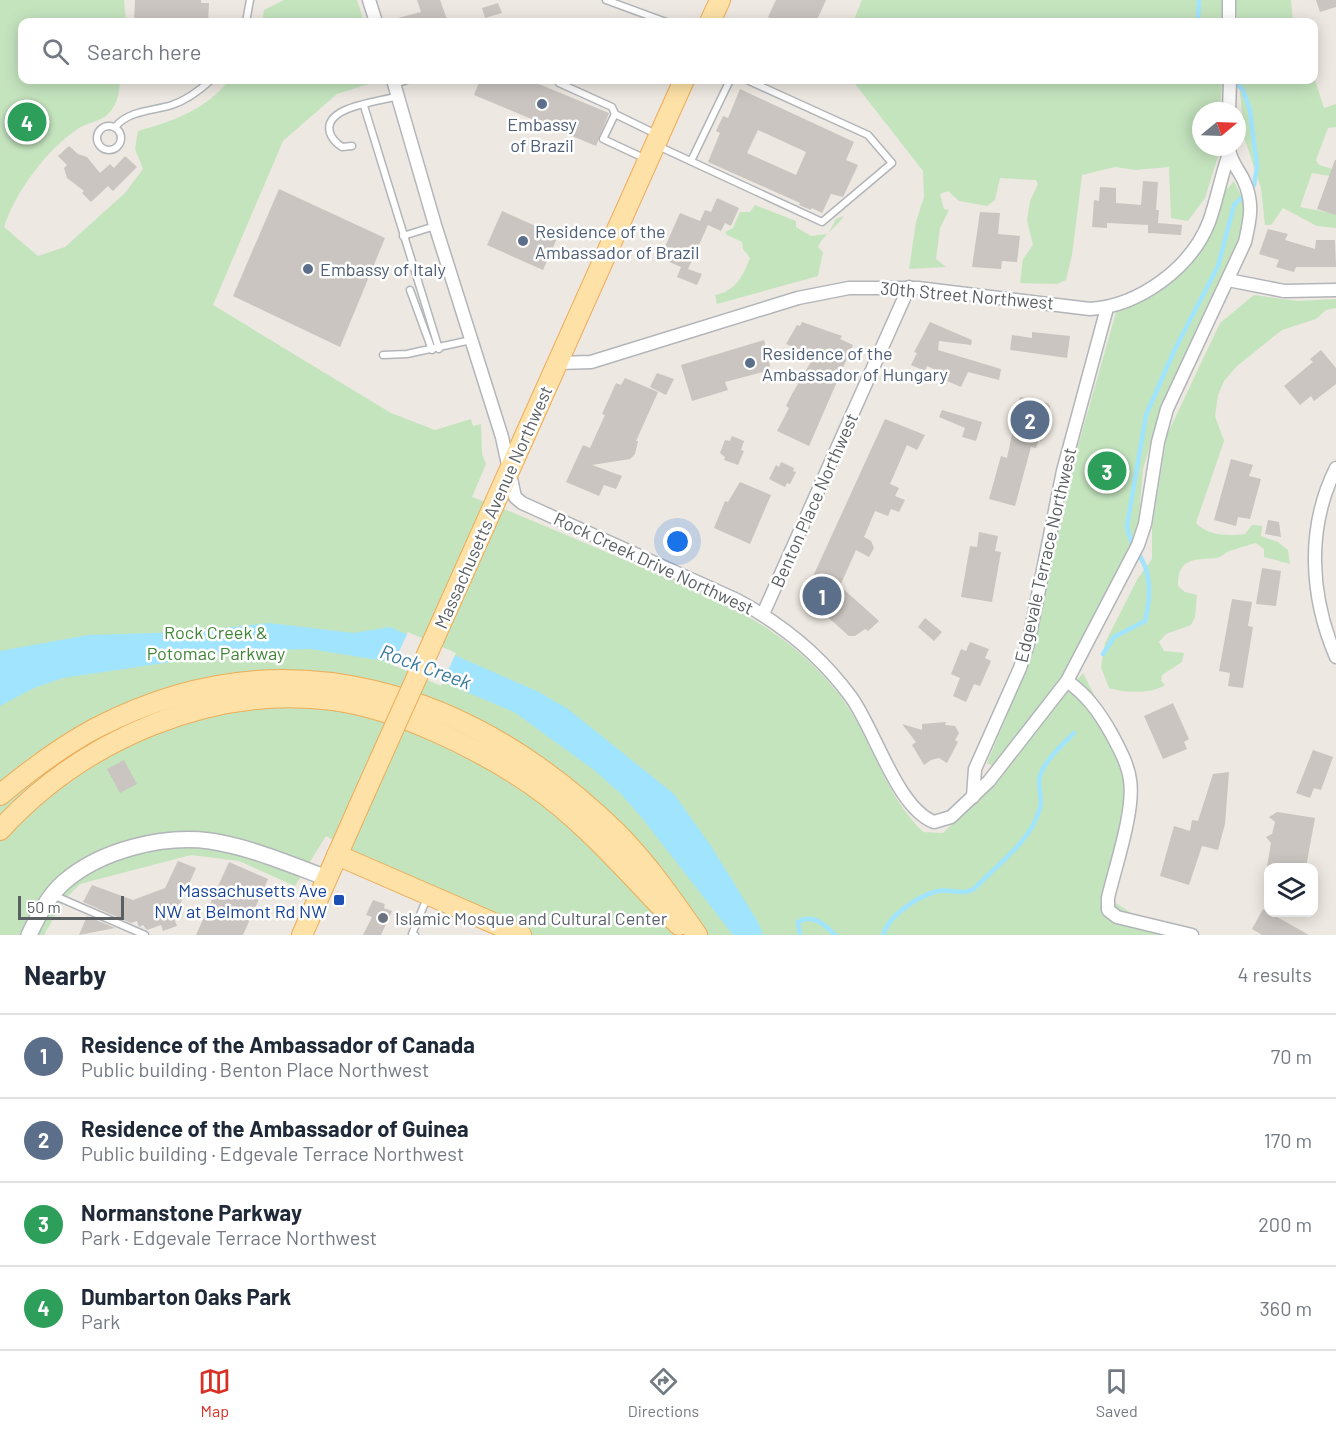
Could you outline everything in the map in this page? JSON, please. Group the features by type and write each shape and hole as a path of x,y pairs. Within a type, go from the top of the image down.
{"main road":[{"path":"712,18 720,0"},
{"name":"Massachusetts Avenue Northwest","path":"302,935 682,84"},
{"path":"0,795 51,755 96,728 145,706 184,693 241,681 294,679 371,689 436,711 472,727 547,774 617,833 666,890 697,935"},
{"path":"0,830 34,796 81,760 152,726 198,711 234,703 285,698 333,700 379,711 426,729 511,772 580,825 689,935"},
{"path":"338,855 521,935"}],"street":[{"path":"369,0 375,18"},
{"path":"1229,0 1229,18"},
{"path":"1229,102 1230,84"},
{"name":"Rock Creek Drive Northwest","path":"395,86 435,225 502,437 508,474 515,496 522,503 763,614 801,642 836,677 866,720 902,790 916,811 930,821 940,822 951,817 1009,757 1067,681 1138,545 1145,524 1158,442 1167,409 1245,242 1251,212 1250,197 1232,156"},
{"name":"30th Street Northwest","path":"558,363 591,362 823,292 864,286 909,287 1090,309 1107,308 1127,301 1152,286 1187,257 1209,221 1228,156"},
{"path":"1228,279 1273,290 1336,290"},
{"name":"Benton Place Northwest","path":"763,614 909,287"},
{"name":"Edgevale Terrace Northwest","path":"973,796 975,769 1020,668 1028,644 1063,471 1107,308"},
{"path":"1336,468 1320,512 1315,561 1319,603 1336,657"},
{"path":"1067,681 1084,694 1101,714 1124,761 1130,781 1130,801 1108,898 1108,910 1113,915 1192,935"},
{"path":"29,935 52,895 76,874 101,860 132,848 171,841 209,841 229,845 327,878"}],"lane":[{"path":"247,18 250,0"},
{"path":"606,0 655,18"},
{"path":"116,126 118,146 111,150 101,148 97,138 100,129 116,126 123,119 173,105 207,84"},
{"path":"561,84 612,107 615,114 654,146"},
{"path":"691,161 728,84"},
{"path":"615,114 603,139 654,146 822,222 892,163 868,135 756,84"},
{"path":"352,146 342,147 336,143 329,127 331,118 338,112 364,106 395,86"},
{"path":"364,106 404,236 435,349"},
{"path":"404,236 435,225"},
{"path":"410,290 435,349"},
{"path":"383,355 435,349 471,340"},
{"path":"415,935 412,934 428,894"},
{"path":"52,895 144,935"}],"green space":[{"name":"Rock Creek & Potomac Parkway","path":"0,0 124,0 126,18 18,18 18,84 120,84 111,111 102,118 79,128 44,159 16,199 4,227 38,256 65,247 125,193 143,169 135,149 138,131 188,113 210,99 225,84 369,84 337,94 283,141 213,305 391,413 435,430 471,419 473,426 481,424 482,454 486,464 472,497 546,526 710,597 765,627 790,645 815,667 838,693 850,710 898,800 923,832 943,833 957,819 976,782 1012,764 1046,715 1083,673 1127,759 1132,776 1113,901 1150,926 1171,935 532,935 365,858 326,836 295,886 239,861 191,855 80,884 64,900 44,935 0,935"},
{"path":"284,0 357,0 363,18 263,18 264,10"},
{"path":"862,0 1227,0 1226,18 855,18"},
{"path":"1236,0 1291,0 1293,18 1237,18"},
{"path":"855,84 1222,84 1221,102 1192,102 1192,156 1218,156 1205,198 1188,221 1171,218 1169,167 1136,170 1115,167 1082,175 1072,255 1066,280 1057,284 1020,283 1023,259 1033,245 1027,220 1030,201 1038,184 1036,180 1000,178 995,200 987,206 959,201 948,191 940,194 944,209 949,210 940,228 936,259 946,267 909,269 916,222 924,197 923,171"},
{"path":"1239,84 1316,84 1324,108 1336,104 1336,127 1328,128 1316,160 1319,165 1336,170 1336,177 1312,173 1300,207 1336,214 1336,228 1317,226 1283,208 1271,225 1265,225 1261,188 1246,143 1246,102 1241,102"},
{"path":"1234,181 1244,202 1245,216 1235,251 1162,406 1143,469 1138,530 1062,676 1024,731 993,766 987,763 1028,666 1049,539 1063,518 1070,474 1117,309 1150,298 1187,267 1218,200"},
{"path":"755,205 796,221 796,227 811,236 827,234 818,247 823,252 818,276 717,304 715,295 728,290 738,282 750,258 743,249 742,242 725,232 733,228 740,212 750,212"},
{"path":"844,216 838,224 829,233 836,219"},
{"path":"1254,295 1298,301 1336,299 1336,308 1326,310 1316,319 1282,330 1237,366 1224,381 1218,395 1215,416 1224,441 1196,523 1213,533 1226,535 1245,534 1252,525 1262,526 1261,536 1278,542 1288,550 1290,564 1264,557 1264,549 1256,543 1229,551 1217,558 1195,560 1184,565 1178,586 1185,592 1197,595 1195,617 1191,625 1166,634 1159,642 1164,651 1184,653 1182,662 1162,675 1161,681 1165,685 1159,688 1138,692 1109,688 1101,667 1105,643 1138,578 1152,559 1152,527 1167,435 1220,323"}],"water":[{"name":"Rock Creek","path":"269,623 353,633 390,627 539,692 568,709 674,794 711,846 758,922 763,935 733,935 642,818 621,794 594,770 514,712 397,663 310,649 245,651 63,678 34,688 0,706 0,651 88,635 188,632"}],"pier":[{"path":"408,632 456,653 441,686 393,665"}],"building":[{"path":"135,0 201,0 201,3 209,3 208,18 134,18"},
{"path":"417,0 440,0 447,18 398,18 421,12"},
{"path":"776,0 826,0 818,18 768,17"},
{"path":"1316,0 1336,0 1336,7 1320,12"},
{"path":"498,3 502,13 485,18 482,8"},
{"name":"Embassy of Brazil","path":"478,84 539,84 609,113 596,146 474,95"},
{"path":"740,89 854,142 846,160 858,165 843,197 831,194 822,213 799,205 800,203 708,162 720,133 716,131 723,116 728,118","holes":["758,130 806,152 796,175 747,153"]},
{"path":"69,146 78,154 87,157 100,173 110,164 114,168 125,156 137,167 113,191 108,186 91,202 82,193 84,191 67,178 64,168 67,165 58,156"},
{"path":"1336,160 1336,215 1317,209"},
{"path":"1143,181 1158,182 1156,210 1159,210 1158,223 1182,225 1181,235 1148,233 1148,225 1107,223 1107,228 1092,227 1094,200 1099,201 1100,187 1116,188 1116,203 1141,205"},
{"name":"Embassy of Italy","path":"279,189 385,238 340,347 233,296"},
{"path":"717,198 739,208 731,226 725,223 721,231 708,225 688,269 702,274 697,285 677,277 681,267 660,258 680,213 700,221 705,210 711,212"},
{"name":"Residence of the Ambassador of Brazil","path":"502,211 558,236 543,270 487,245"},
{"path":"980,212 1000,213 998,234 1020,236 1017,262 1002,261 1001,269 972,267"},
{"path":"1268,229 1288,234 1285,240 1315,249 1316,240 1335,240 1336,267 1296,267 1294,272 1276,267 1279,260 1259,254"},
{"path":"802,322 842,336 840,339 853,345 809,446 777,431 789,408 786,406 812,360 801,354 802,351 786,344 797,325 800,326"},
{"path":"930,322 972,340 971,345 939,341 938,350 1001,369 999,380 968,372 961,387 947,381 949,376 927,366 925,371 911,365 917,353 914,352"},
{"path":"1032,332 1070,336 1067,358 1010,350 1012,335 1032,338"},
{"path":"764,340 771,370 725,382 728,390 692,401 681,365"},
{"path":"1321,350 1336,368 1336,384 1314,401 1311,396 1300,405 1284,386 1313,362 1310,359"},
{"path":"657,373 674,379 666,395 650,387"},
{"path":"625,378 658,392 636,441 638,441 635,454 630,459 592,465 622,476 616,489 604,485 599,496 566,482 583,445 590,448 616,383 621,385"},
{"path":"1020,397 1048,403 1050,406 1041,441 1039,440 1036,448 1031,447 1015,506 989,499 1001,456 1007,458"},
{"path":"942,410 982,422 976,441 962,437 965,428 939,417"},
{"path":"885,419 925,435 917,450 907,445 890,484 899,488 895,496 905,500 899,512 891,509 888,516 875,511 864,537 871,541 874,548 869,557 856,550 840,586 879,621 868,631 865,629 855,636 849,636 804,596"},
{"path":"732,436 744,441 741,450 744,451 738,465 724,460 725,457 720,453 725,440 730,441"},
{"path":"1231,459 1253,465 1249,476 1261,479 1250,519 1238,517 1236,526 1214,520"},
{"path":"781,462 794,468 793,471 796,472 790,484 787,483 785,487 769,479 776,465 779,467"},
{"path":"740,482 771,495 750,544 714,528 725,501 728,502"},
{"path":"1268,520 1279,522 1281,537 1265,534"},
{"path":"979,532 998,536 995,551 1001,552 992,602 961,597 970,546 977,547"},
{"path":"1262,568 1281,571 1276,606 1256,604"},
{"path":"1232,599 1252,602 1248,626 1253,627 1243,688 1228,686 1230,673 1219,671"},
{"path":"925,618 942,632 934,641 918,627"},
{"path":"970,642 989,649 985,658 991,661 980,686 974,684 966,702 953,696 960,678 951,674 961,649 966,651"},
{"path":"1173,703 1189,739 1184,742 1187,749 1163,759 1144,716"},
{"path":"946,722 945,725 955,726 959,733 955,740 958,742 947,763 939,758 924,765 912,745 916,742 902,724 922,730 922,724"},
{"path":"1313,750 1333,757 1321,790 1314,788 1310,798 1296,793"},
{"path":"124,760 137,784 120,793 107,769"},
{"path":"1229,772 1225,824 1218,850 1202,846 1189,885 1160,876 1174,826 1190,831 1192,820 1198,821 1213,774"},
{"path":"1277,812 1315,818 1307,863 1268,863 1271,843 1266,837 1272,834 1275,822 1269,817"},
{"path":"178,861 196,868 174,918 177,926 163,931 161,925 147,930 143,925 139,927 137,921 131,923 83,902 92,885 133,900 165,888"},
{"path":"229,862 268,879 243,935 196,935"},
{"name":"Islamic Mosque and Cultural Center","path":"373,900 385,904 384,908 392,911 381,935 363,935 372,917 366,915"},
{"path":"1263,909 1264,917 1277,917 1309,935 1262,935 1252,929"},
{"path":"87,916 115,928 79,935"}],"waterway":[{"path":"1198,18 1199,0"},
{"path":"1103,654 1114,637 1145,621 1148,609 1148,575 1130,539 1127,526 1146,415 1174,351 1218,266 1234,205 1254,185 1257,167 1250,110 1243,90 1237,84"},
{"path":"883,935 891,921 911,903 939,891 967,892 972,890 1014,850 1036,820 1041,800 1039,780 1042,770 1054,753 1074,733"},
{"path":"800,935 798,922 809,919 823,924 835,935"}],"place":[{"name":"Embassy of Brazil","path":"542,104"},
{"name":"Dumbarton Oaks Park","path":"27,122"},
{"name":"Residence of the Ambassador of Brazil","path":"523,241"},
{"name":"Embassy of Italy","path":"308,269"},
{"name":"Residence of the Ambassador of Hungary","path":"750,363"},
{"name":"Residence of the Ambassador of Guinea","path":"1030,420"},
{"name":"Normanstone Parkway","path":"1107,471"},
{"name":"Residence of the Ambassador of Canada","path":"822,596"},
{"name":"Massachusetts Ave NW at Belmont Rd NW","path":"339,900"},
{"name":"Islamic Mosque and Cultural Center","path":"383,918"}]}
